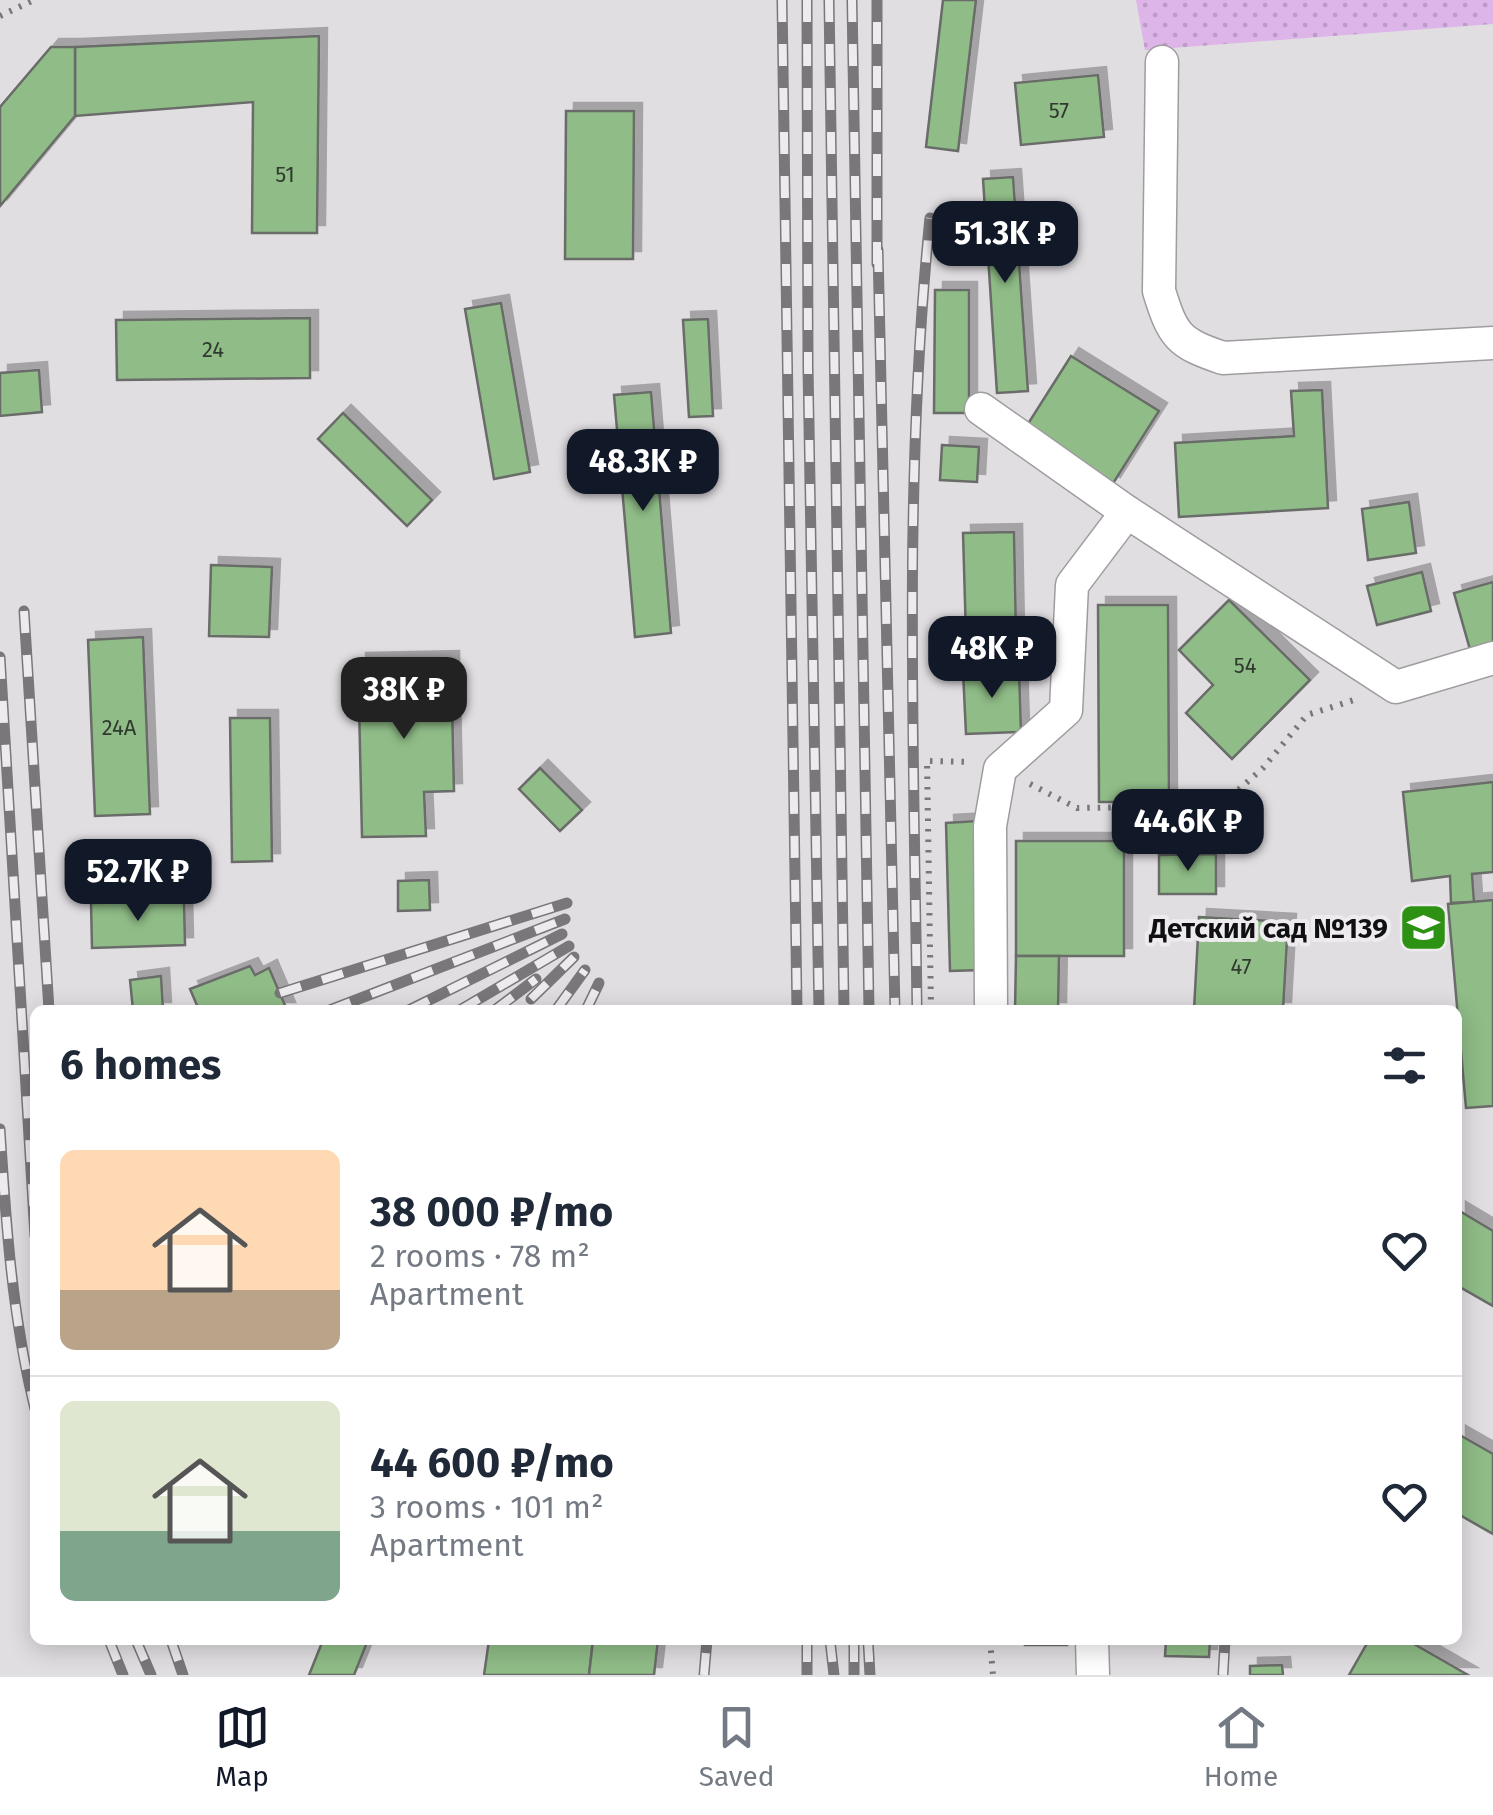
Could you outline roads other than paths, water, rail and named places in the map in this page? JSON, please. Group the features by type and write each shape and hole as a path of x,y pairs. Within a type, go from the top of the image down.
{"street":[{"path":"1162,62 1159,291 1169,322 1188,346 1223,358 1493,342"},
{"path":"981,409 1127,512 1396,687 1493,658"},
{"path":"991,1005 990,826 1000,769 1066,710 1072,585 1127,512"},
{"path":"1092,1645 1093,1675"}],"railway":[{"path":"782,0 797,1005"},
{"path":"807,0 808,367 819,1005"},
{"path":"829,0 844,1005"},
{"path":"852,0 869,1005"},
{"path":"877,0 877,264"},
{"path":"917,1005 913,515 930,218"},
{"path":"878,250 895,1005"},
{"path":"24,611 49,1005"},
{"path":"0,657 30,1153"},
{"path":"280,993 567,903"},
{"path":"343,1005 565,919"},
{"path":"419,1005 562,934"},
{"path":"469,1005 569,946"},
{"path":"531,999 574,957"},
{"path":"560,1005 585,970"},
{"path":"502,1005 536,979"},
{"path":"588,1005 599,983"},
{"path":"0,1129 15,1305 30,1387"},
{"path":"111,1645 123,1675"},
{"path":"138,1645 151,1675"},
{"path":"173,1645 183,1675"},
{"path":"704,1675 707,1645"},
{"path":"807,1645 807,1675"},
{"path":"831,1645 834,1675"},
{"path":"854,1645 854,1675"},
{"path":"868,1645 870,1675"},
{"path":"1223,1675 1225,1645"}],"place":[{"name":"Детский сад №139","path":"1423,928"}]}
